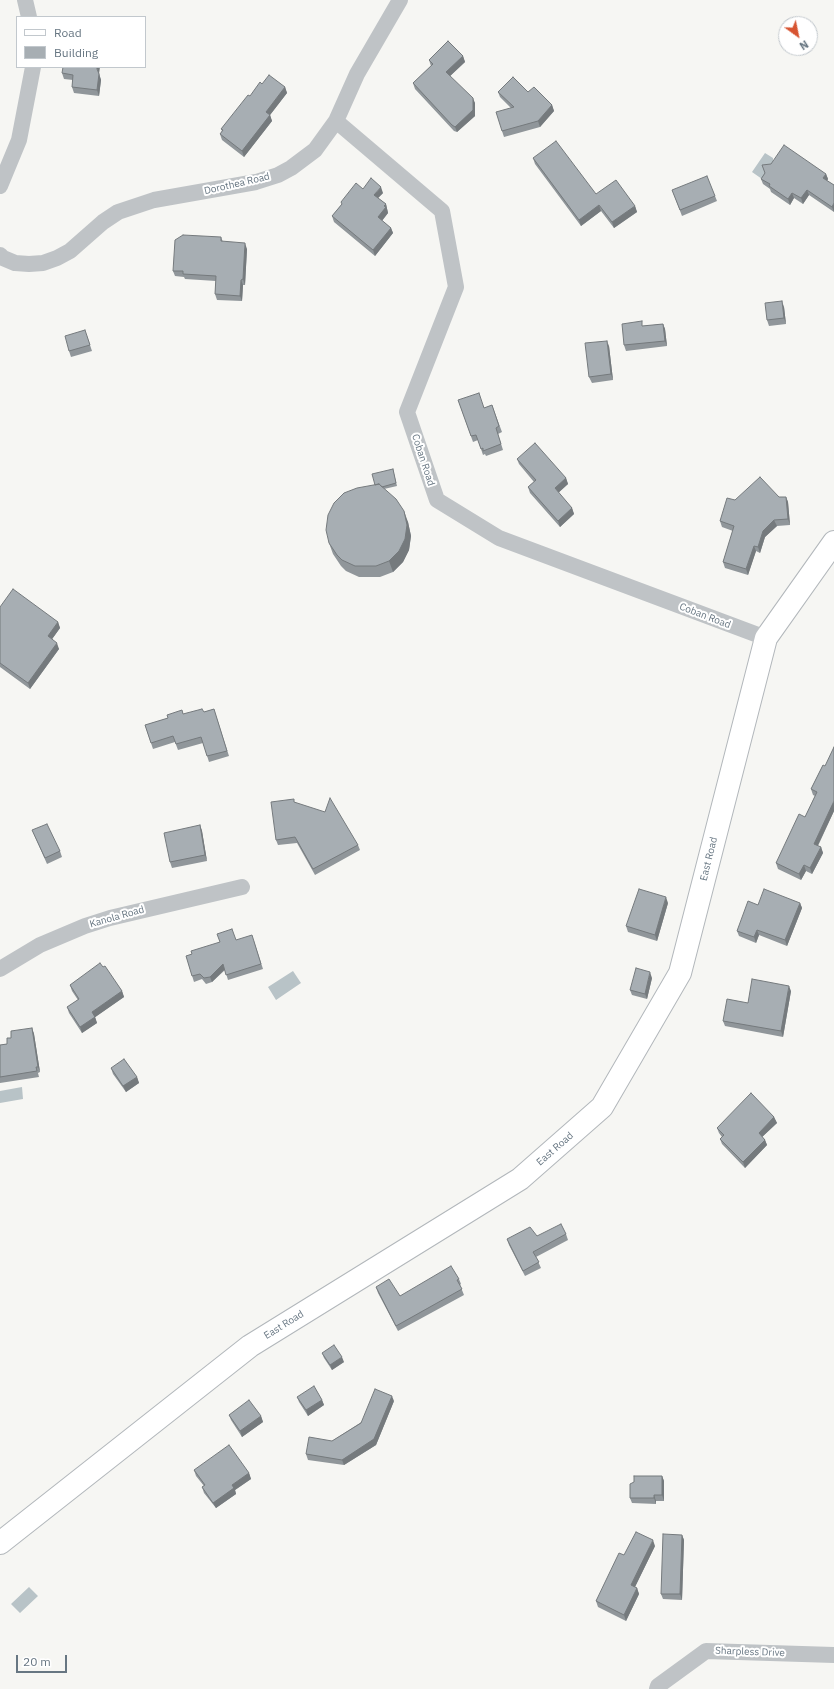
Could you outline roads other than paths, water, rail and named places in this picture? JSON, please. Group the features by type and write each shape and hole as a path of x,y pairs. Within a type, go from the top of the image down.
{"street":[{"path":"25,0 29,16"},
{"name":"Dorothea Road","path":"0,255 3,258 15,263 43,263 70,251 103,222 118,212 154,200 236,186 278,175 292,168 315,150 336,121 357,74 400,0"},
{"path":"0,186 19,140 33,68"},
{"name":"Coban Road","path":"336,121 442,211 456,287 407,412 436,500 499,538 766,638"},
{"name":"East Road","path":"0,1543 250,1346 520,1179 602,1107 680,973 766,638 834,542"},
{"name":"Kanola Road","path":"0,968 40,944 85,926 124,915 242,887"},
{"name":"Sharpless Drive","path":"657,1689 658,1686 706,1650 834,1655"}]}
